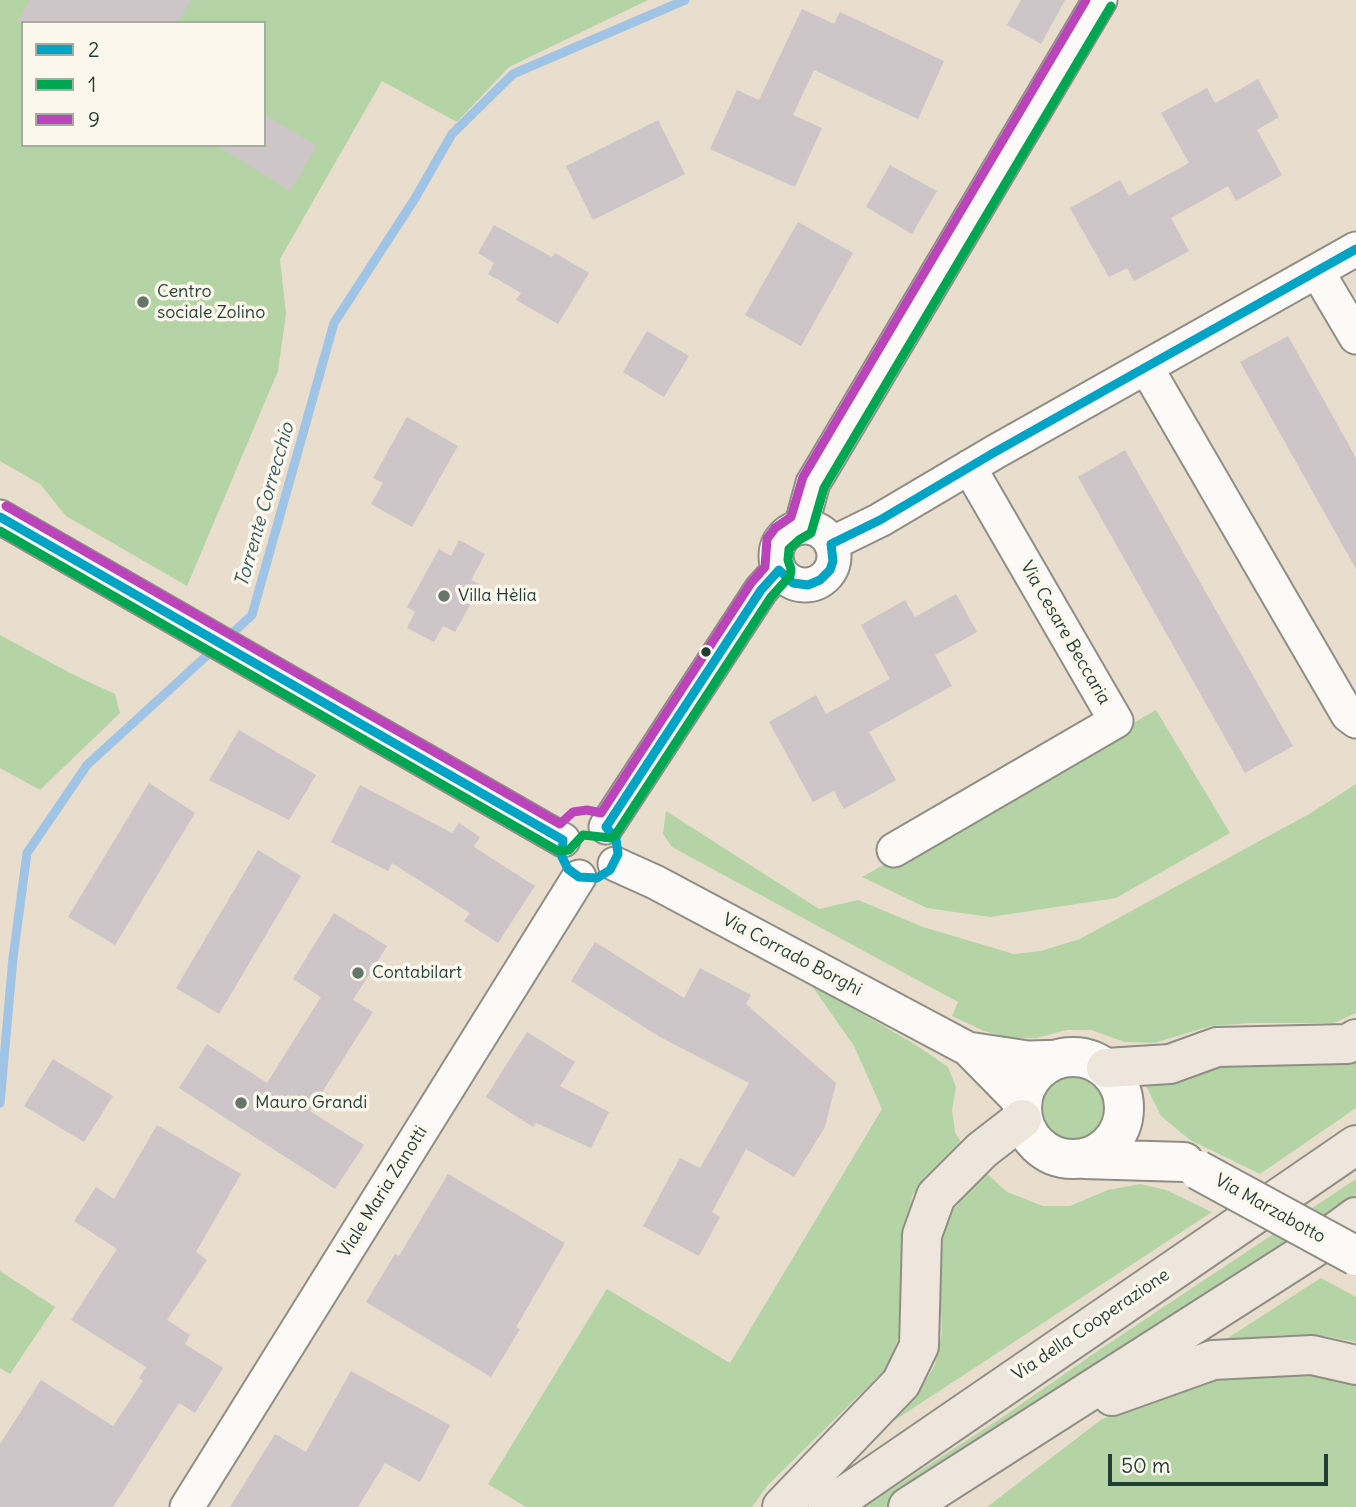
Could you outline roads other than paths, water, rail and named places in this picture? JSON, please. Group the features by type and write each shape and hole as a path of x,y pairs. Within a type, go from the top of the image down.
{"highway":[{"path":"1106,1068 1170,1064 1217,1047 1347,1044 1356,1039"},
{"path":"782,1507 901,1383 919,1346 922,1236 936,1196 1022,1111"},
{"name":"Via della Cooperazione","path":"828,1507 1356,1145"},
{"path":"908,1507 1318,1245 1356,1217"},
{"path":"1033,1429 1117,1394 1213,1360 1312,1355 1356,1365"}],"street":[{"path":"801,527 813,483 1100,0"},
{"path":"831,544 880,520 969,467 1356,250"},
{"path":"1317,271 1356,337"},
{"path":"1146,367 1348,715 1356,721"},
{"name":"Via Cesare Beccaria","path":"894,850 1116,721 969,467"},
{"path":"0,517 563,840"},
{"path":"813,528 823,533 831,544 833,561 830,570 820,580 808,585 793,583 779,570 776,562 777,545 793,529 813,528"},
{"path":"606,827 761,590 779,570"},
{"path":"587,822 606,827 618,844 615,864 606,874 597,878 579,877 568,869 562,857 563,840 577,824 587,822"},
{"name":"Via Corrado Borghi","path":"615,864 655,882 968,1049 1028,1058 1067,1057"},
{"name":"Viale Maria Zanotti","path":"187,1507 579,877"},
{"name":"Via Corrado Borghi","path":"968,1049 1022,1111"},
{"path":"1067,1057 1081,1057 1106,1068 1119,1086 1125,1106 1122,1124 1114,1140 1101,1152 1084,1159 1068,1160 1052,1156 1038,1147 1028,1134 1022,1111 1026,1086 1036,1072 1050,1062 1067,1057"},
{"name":"Via Marzabotto","path":"1125,1106 1191,1166 1356,1256"},
{"name":"Via Marzabotto","path":"1084,1159 1191,1166"}],"waterway":[{"name":"Torrente Correcchio","path":"225,640 252,615 334,323 414,200 452,134 513,74 685,0"},
{"name":"Torrente Correcchio","path":"0,1103 13,958 27,853 87,765 214,649"}],"place":[{"name":"Centro sociale Zolino","path":"143,302"},
{"name":"Villa Hèlia","path":"444,596"},
{"name":"Contabilart","path":"358,973"},
{"name":"Mauro Grandi","path":"241,1103"}]}
